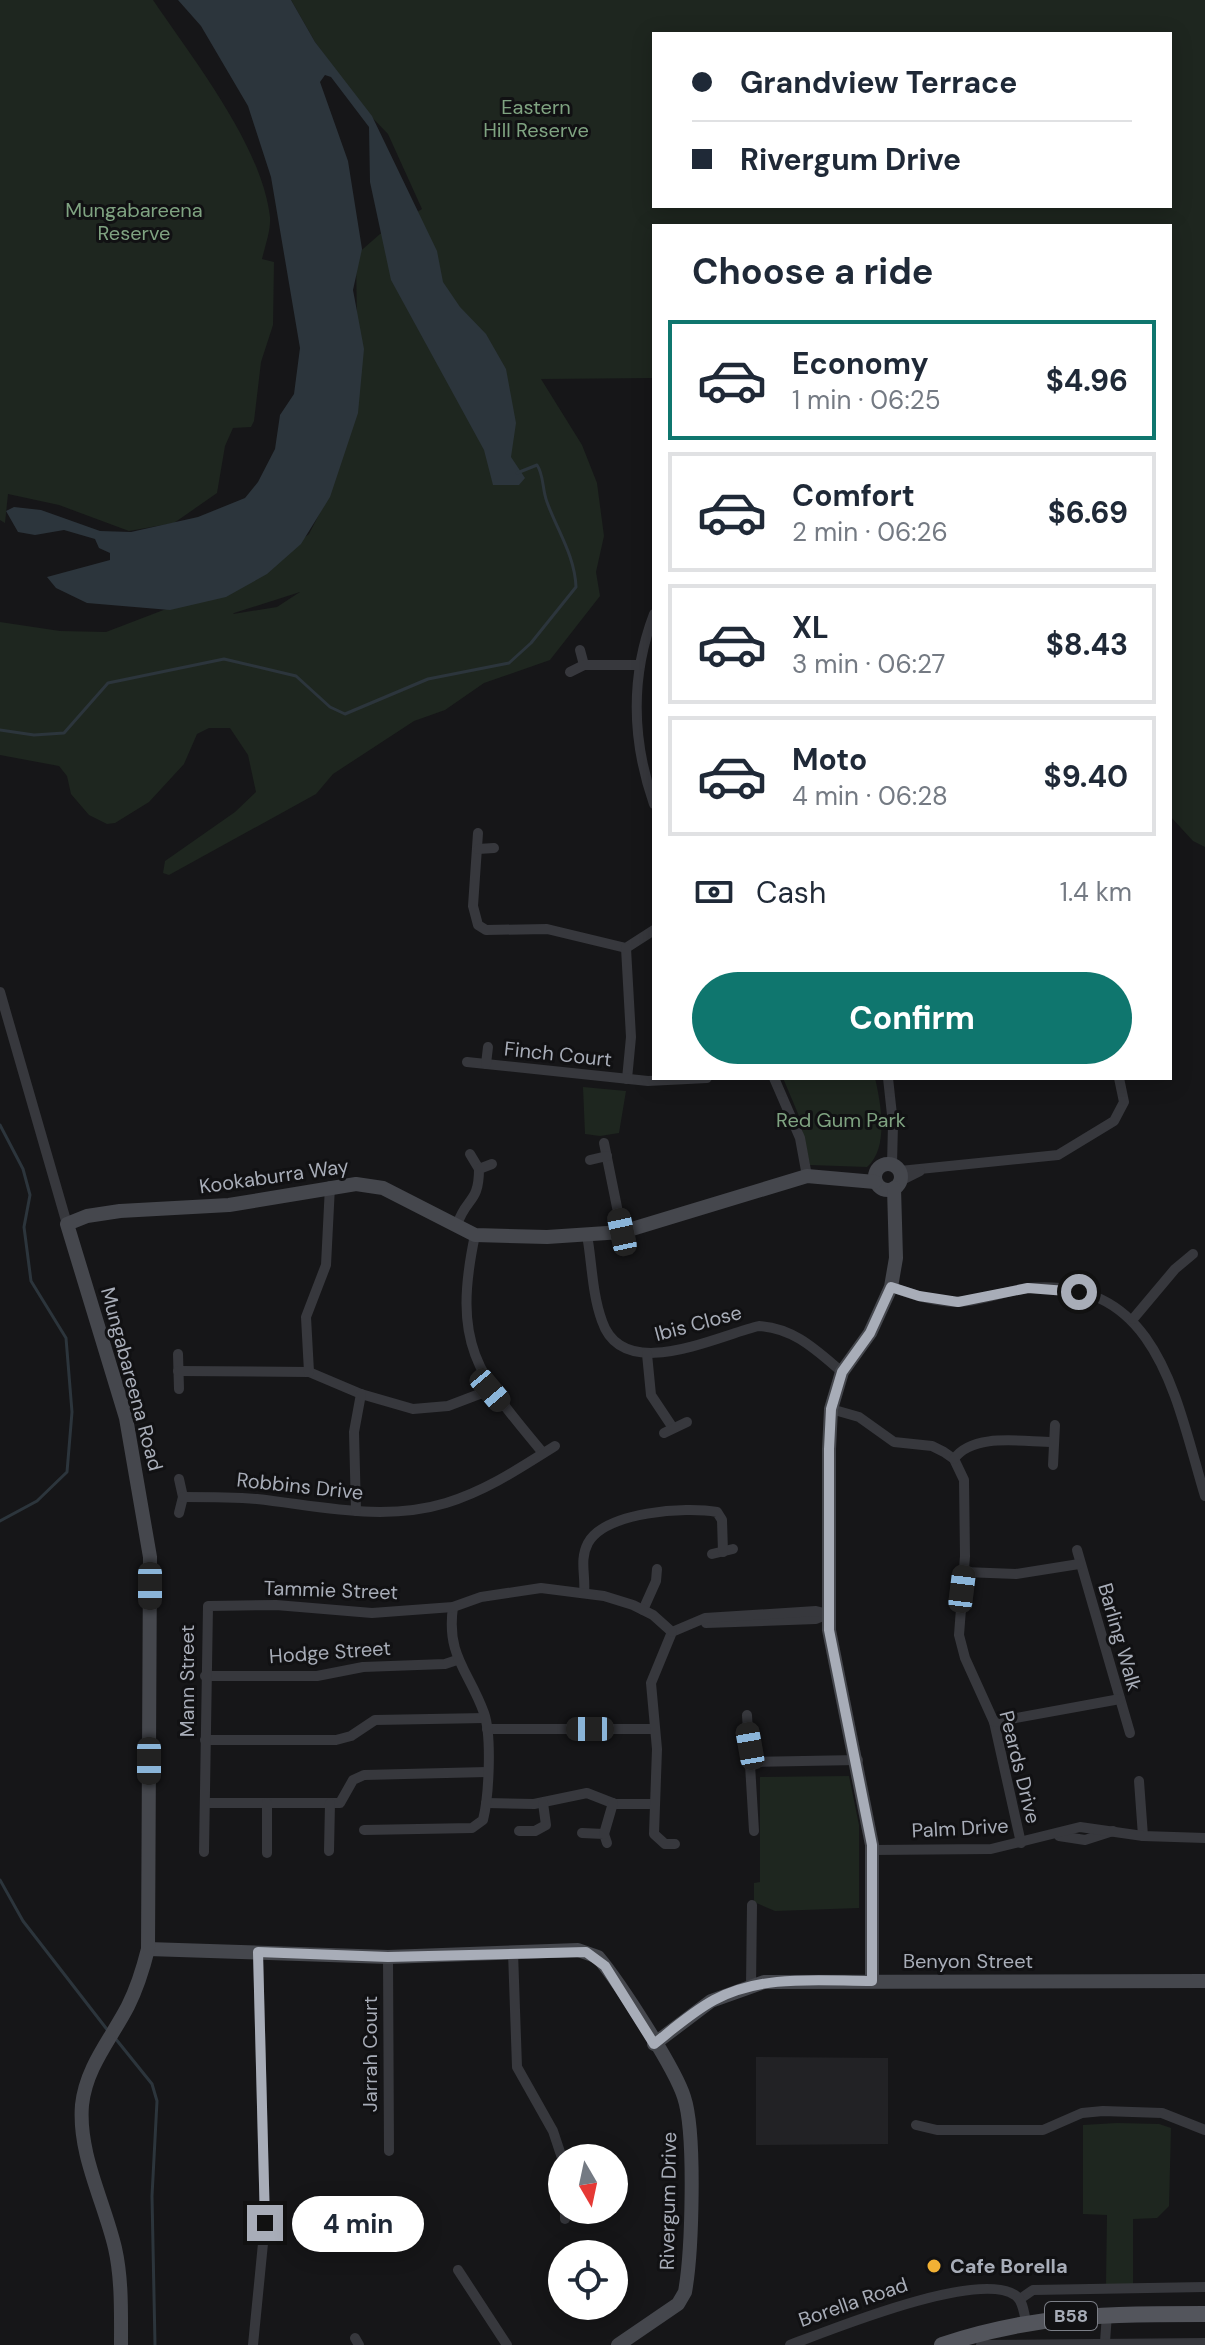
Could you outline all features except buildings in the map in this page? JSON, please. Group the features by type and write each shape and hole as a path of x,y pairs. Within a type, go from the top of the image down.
{"main road":[{"name":"B58","path":"942,2345 1026,2322 1107,2314 1205,2314"}],"street":[{"path":"652,621 640,665 635,700 638,744 652,796"},
{"path":"580,650 584,665"},
{"path":"570,672 584,665 640,665"},
{"path":"478,833 473,906 478,925 486,930 547,929 626,948 652,931"},
{"path":"478,849 494,848"},
{"path":"626,948 631,1037 627,1079"},
{"name":"Mungabareena Road","path":"0,992 126,1418 142,1496 150,1557 148,1949 142,1971 118,2024 105,2042 86,2085 82,2128 115,2248 122,2304 121,2345"},
{"name":"Finch Court","path":"486,1064 488,1047"},
{"name":"Finch Court","path":"467,1062 627,1079 684,1080"},
{"path":"775,1080 800,1138 807,1176"},
{"path":"872,1981 873,1850 858,1760 840,1691 828,1614 831,1409 842,1372 870,1333 891,1287 896,1258 888,1176 893,1139 888,1080"},
{"path":"888,1176 1050,1157 1066,1151 1114,1121 1124,1102 1119,1080"},
{"path":"604,1143 622,1232"},
{"path":"457,1225 462,1212 478,1194 479,1169 470,1154"},
{"path":"590,1160 607,1156"},
{"path":"479,1169 492,1164"},
{"name":"Kookaburra Way","path":"67,1224 87,1216 120,1211 229,1205 356,1184 383,1188 475,1235 508,1238 587,1235 622,1232 807,1176 888,1176"},
{"path":"309,1372 306,1317 326,1265 330,1186"},
{"path":"475,1235 466,1287 468,1322 478,1367 490,1390 543,1453"},
{"name":"Ibis Close","path":"587,1235 605,1328 624,1347 647,1354 662,1354 759,1326 775,1327 797,1336 842,1372"},
{"path":"1133,1319 1193,1254"},
{"path":"891,1287 919,1296 958,1302 1028,1288 1060,1288 1104,1302 1133,1319 1150,1341 1174,1387 1205,1496"},
{"path":"178,1354 179,1389"},
{"path":"647,1354 651,1395 668,1431 687,1422"},
{"path":"178,1371 309,1372 361,1394 413,1409 448,1406 490,1390"},
{"path":"356,1511 354,1432 361,1394"},
{"path":"831,1409 859,1417 894,1442 932,1446 954,1459 965,1448 984,1442 1053,1442"},
{"path":"1053,1465 1055,1425"},
{"name":"Robbins Drive","path":"183,1497 228,1497 356,1511 400,1511 445,1504 486,1488 555,1446"},
{"name":"Peards Drive","path":"954,1459 966,1488 960,1641 994,1722 1021,1843"},
{"path":"179,1479 183,1497 179,1513"},
{"path":"584,1593 582,1564 587,1545 603,1529 622,1519 657,1513 717,1512 722,1520 723,1552"},
{"name":"Barling Walk","path":"1077,1550 1130,1733"},
{"path":"964,1572 1016,1574 1079,1564"},
{"path":"655,1569 656,1581 643,1610 672,1632"},
{"name":"Tammie Street","path":"208,1606 276,1605 372,1613 453,1607 481,1597 527,1589 584,1593 643,1610"},
{"name":"Mann Street","path":"204,1852 208,1606"},
{"path":"364,1830 472,1828 483,1820 487,1772 486,1724 457,1660 451,1638 453,1607"},
{"path":"675,1844 665,1844 654,1834 653,1673 672,1632 705,1618 728,1615 816,1611 828,1614"},
{"name":"Hodge Street","path":"205,1676 317,1676 363,1667 445,1664 457,1660"},
{"path":"994,1722 1120,1699"},
{"path":"747,1715 754,1831"},
{"path":"205,1740 336,1740 351,1736 375,1720 654,1729"},
{"path":"733,1730 747,1730"},
{"path":"752,1762 858,1760"},
{"path":"205,1803 330,1803 344,1800 353,1780 364,1775 487,1772"},
{"path":"1139,1781 1143,1836"},
{"path":"486,1803 509,1806 543,1803 587,1793 613,1803 654,1804"},
{"path":"267,1803 267,1853"},
{"path":"329,1851 330,1803"},
{"path":"519,1831 535,1831 546,1825 543,1803"},
{"path":"582,1833 605,1839 613,1803"},
{"path":"739,1815 753,1815"},
{"name":"Palm Drive","path":"873,1850 991,1849 1080,1827 1143,1836 1205,1838"},
{"path":"751,1986 752,1909 766,1913"},
{"name":"Rivergum Drive","path":"148,1949 388,1957 578,1950 598,1957 683,2093 689,2117 687,2282 678,2304 618,2345"},
{"path":"253,2345 265,2223 258,1952"},
{"path":"513,1952 517,2067 557,2144"},
{"name":"Jarrah Court","path":"388,1957 389,2151"},
{"name":"Benyon Street","path":"654,2044 711,2001 751,1986 791,1980 1205,1981"},
{"path":"916,2125 937,2130 1043,2130 1082,2113 1103,2111 1162,2113 1205,2130"},
{"path":"458,2270 507,2345"},
{"name":"Borella Road","path":"790,2345 959,2289 1001,2290 1020,2299 1033,2290 1205,2287"},
{"path":"1020,2299 1026,2322"},
{"path":"1105,2342 1107,2314"},
{"path":"981,2345 1205,2343"}],"shaded area":[{"path":"178,0 291,0 315,42 372,116 437,251 443,282 460,307 486,334 506,369 516,423 511,457 525,478 519,485 493,485 484,450 391,280 370,182 369,127 331,77 325,75 320,82 348,161 362,249 353,290 364,349 358,413 330,497 301,544 267,574 226,597 170,610 87,603 56,588 47,577 110,560 110,553 99,548 95,539 64,530 35,535 18,532 6,511 14,507 41,510 100,531 131,532 198,517 245,498 258,482 275,449 280,415 294,394 300,348 271,177 248,106 201,26"},
{"path":"756,2057 888,2058 888,2144 756,2145"}],"green space":[{"name":"Mungabareena Reserve","path":"0,0 153,0 224,104 254,161 264,190 270,222 262,259 274,262 273,325 261,362 254,421 251,427 233,428 225,446 217,493 174,523 129,531 59,505 8,494 5,523 0,520"},
{"name":"Eastern Hill Reserve","path":"291,0 1205,0 1205,847 1193,841 1172,818 1172,224 652,224 652,378 541,379 582,445 597,483 604,536 596,572 600,596 550,660 484,683 445,710 414,721 333,774 316,794 169,875 163,873 165,861 235,812 256,792 248,755 230,728 209,728 197,734 184,764 149,802 115,823 107,824 89,815 71,794 67,776 59,766 0,755 0,622 60,631 106,632 255,575 309,534 329,495 357,326 356,255 380,234 422,209 388,134 364,109 315,42","holes":["300,592 277,607 233,614"]},
{"name":"Red Gum Park","path":"784,1080 875,1080 882,1125 874,1159 867,1167 810,1165 799,1116"},
{"path":"583,1087 626,1091 619,1133 600,1136 585,1134"},
{"path":"849,1776 859,1825 859,1908 775,1911 754,1902 754,1883 760,1882 760,1777"},
{"path":"1159,2124 1171,2128 1169,2206 1157,2218 1133,2219 1133,2285 1106,2285 1107,2215 1083,2214 1083,2125"}],"waterway":[{"path":"0,730 34,735 64,733 108,683 224,659 296,676 330,707 345,714 428,679 509,663 531,643 576,587 565,543 547,502 537,465 517,473"},
{"path":"0,1125 23,1169 30,1195 24,1227 31,1281 66,1338 72,1412 67,1472 37,1501 0,1521"},
{"path":"0,1880 23,1921 109,2032"},
{"path":"115,2038 152,2084 157,2101 152,2196 155,2345"}],"place":[{"name":"Cafe Borella","path":"934,2266"}],"route":[{"path":"265,2223 258,1952 388,1957 578,1950 598,1957 654,2044 711,2001 764,1982 872,1981 873,1850 867,1803 830,1642 828,1614 831,1409 842,1372 870,1333 891,1287 919,1296 958,1302 1028,1288 1060,1288 1079,1292"}]}
